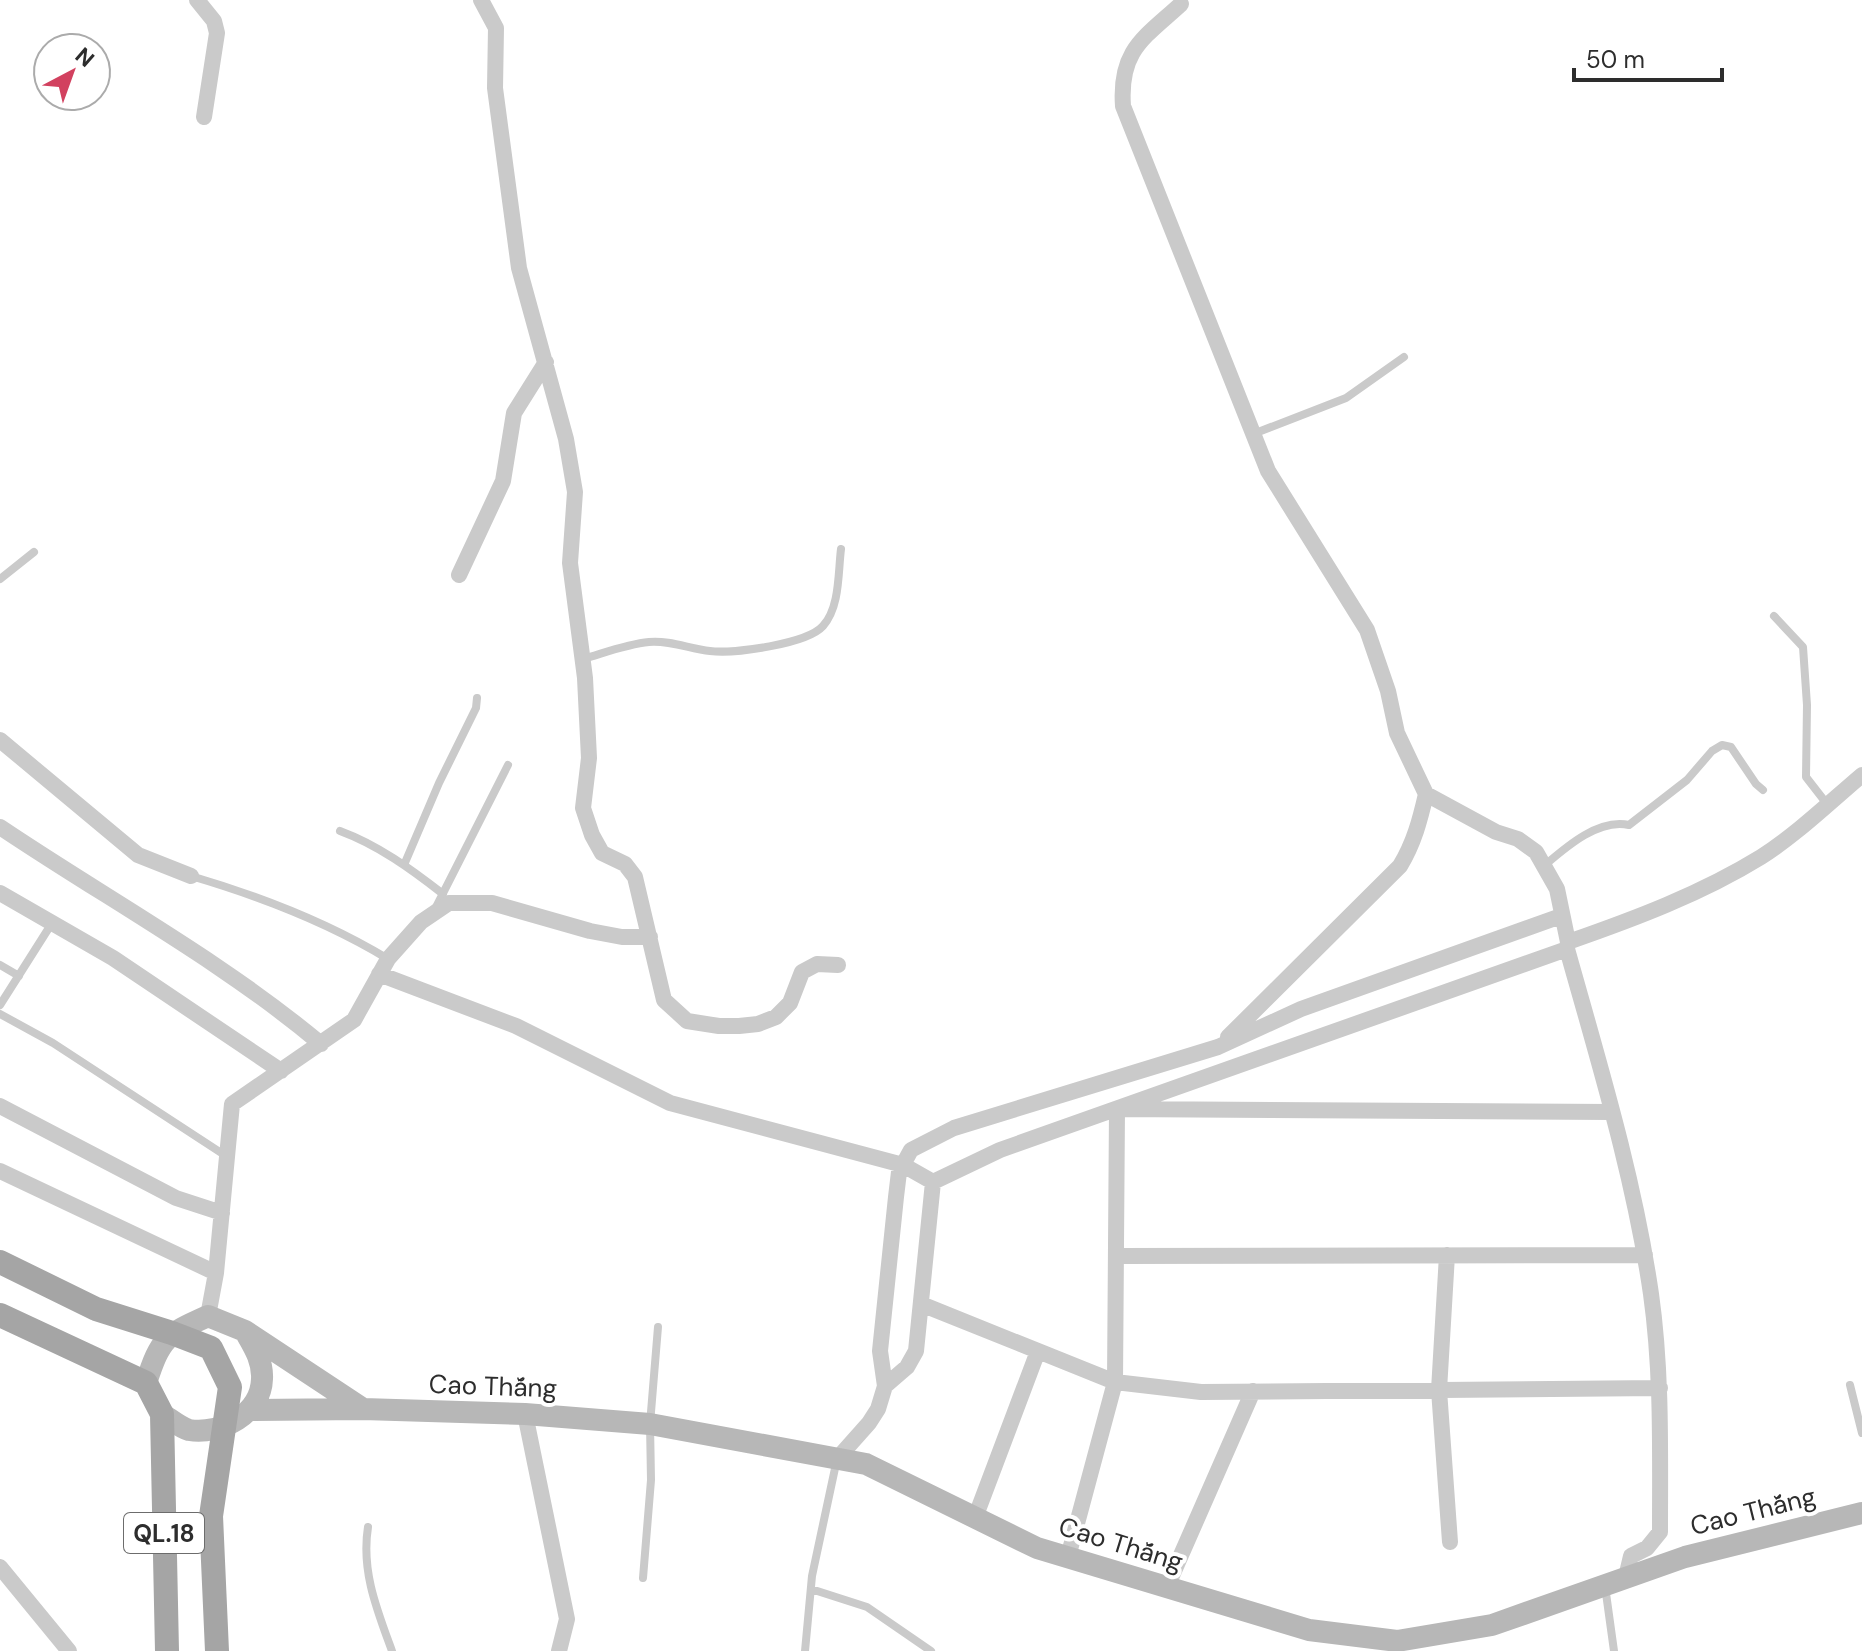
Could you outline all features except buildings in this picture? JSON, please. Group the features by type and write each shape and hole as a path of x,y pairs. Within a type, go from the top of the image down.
{"main road":[{"name":"QL.18","path":"0,1262 96,1309 211,1348 230,1387 211,1516 217,1651"},
{"path":"0,1315 146,1383 155,1355 172,1333 208,1316 245,1331 363,1409"},
{"path":"162,1414 187,1430 223,1428 250,1410 262,1381 260,1358 245,1331"},
{"name":"QL.18","path":"146,1383 162,1414 167,1651"},
{"name":"Cao Thắng","path":"250,1410 363,1409 525,1414 650,1424 866,1464 1037,1548 1309,1630 1398,1646 1492,1625 1685,1557 1862,1513"}],"street":[{"path":"197,0 214,21 217,33 204,117"},
{"path":"481,0 496,28 495,88 519,268 566,439 575,492 570,563 582,659 589,758 583,808 592,835 602,853 625,864 635,877 664,1000 687,1021 719,1026 758,1024 776,1017 790,1003 802,972 817,964 838,965"},
{"path":"1181,4 1132,49 1122,83 1123,106 1268,471 1367,630 1388,691 1397,733 1426,794 1496,832 1518,839 1536,852 1557,889 1568,946 1637,1210 1660,1388 1660,1532 1647,1548 1631,1556 1616,1581"},
{"path":"459,575 503,481 514,413 546,362"},
{"path":"0,740 138,855 191,876"},
{"path":"933,1182 1000,1150 1568,946 1656,911 1783,842 1862,775"},
{"path":"1218,1047 1393,874 1410,849 1426,794"},
{"path":"0,827 223,971 321,1044"},
{"path":"0,893 113,958 281,1071"},
{"path":"208,1316 216,1273 232,1104 354,1020 388,959 421,922 449,903 492,903 590,931 622,937 650,937"},
{"path":"837,1459 869,1423 878,1409 885,1386 880,1351 896,1197 903,1165 911,1150 954,1128 1218,1047 1301,1009 1561,916"},
{"path":"379,974 516,1026 670,1103 903,1165 933,1182"},
{"path":"0,1106 176,1198 222,1213"},
{"path":"1117,1109 1612,1112"},
{"path":"1068,1557 1115,1382 1117,1109"},
{"path":"0,1171 216,1273"},
{"path":"885,1386 907,1367 916,1351 933,1182"},
{"path":"1447,1255 1439,1390 1450,1542"},
{"path":"1116,1256 1645,1255"},
{"path":"921,1304 1115,1382 1201,1392 1660,1388"},
{"path":"975,1518 1038,1351"},
{"path":"1167,1587 1253,1391"},
{"path":"525,1414 567,1619 559,1651"},
{"path":"0,1567 69,1651"}],"lane":[{"path":"1253,434 1346,398 1404,357"},
{"path":"582,659 650,642 740,653 789,642 821,629 833,610 841,549"},
{"path":"0,579 34,552"},
{"path":"1774,616 1803,647 1807,705 1806,777 1827,804"},
{"path":"404,865 476,708 477,698"},
{"path":"1545,865 1574,840 1618,822 1629,825 1687,780 1712,751 1722,745 1731,747 1763,790"},
{"path":"433,913 508,765"},
{"path":"340,831 367,842 443,894"},
{"path":"191,876 233,888 347,934 388,959"},
{"path":"0,1005 52,923"},
{"path":"0,965 19,976"},
{"path":"0,1014 53,1043 227,1156"},
{"path":"643,1578 658,1327"},
{"path":"1850,1385 1862,1433"},
{"path":"805,1651 811,1589 837,1459"},
{"path":"368,1527 365,1549 371,1593 392,1651"},
{"path":"1614,1651 1616,1581"},
{"path":"811,1589 867,1607 931,1651"}]}
